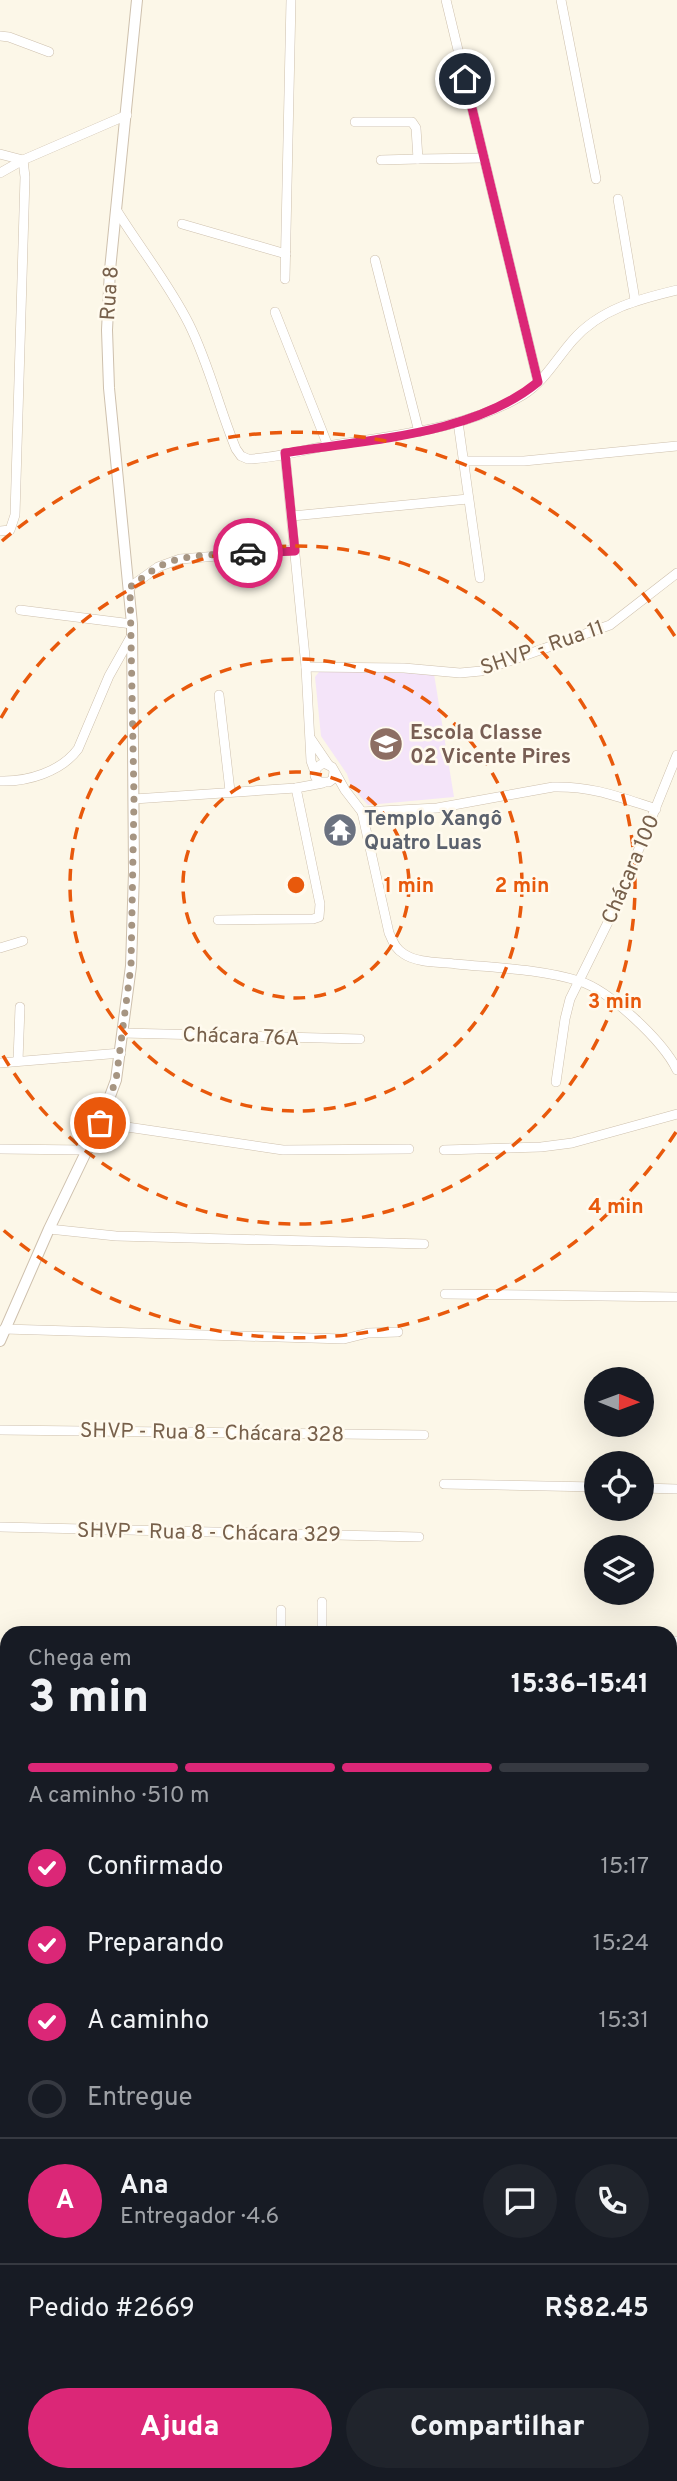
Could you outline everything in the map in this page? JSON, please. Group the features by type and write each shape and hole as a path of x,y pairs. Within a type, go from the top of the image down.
{"street":[{"name":"Rua 8","path":"0,1341 85,1150 100,1123 116,1080 131,966 134,799 132,629 107,356 110,270 137,0"},
{"path":"285,279 291,0"},
{"path":"446,0 538,382"},
{"path":"561,0 596,179"},
{"path":"0,36 13,38 49,52"},
{"path":"0,173 23,160 127,115"},
{"path":"355,122 412,122 416,128 418,159"},
{"path":"0,154 23,160"},
{"path":"381,160 484,158"},
{"path":"0,531 8,531 11,528 15,515 25,177 23,160"},
{"path":"618,199 635,300"},
{"path":"117,211 189,324 237,452 244,458 253,459 419,432 458,422 523,394 538,382 575,337 592,321 635,300 677,290"},
{"path":"182,224 286,254"},
{"path":"375,260 419,432"},
{"path":"275,313 328,446"},
{"path":"458,422 480,578"},
{"path":"464,461 524,461 677,446"},
{"path":"285,453 306,667 311,761 320,778 345,790"},
{"path":"292,516 468,499"},
{"path":"130,587 158,567 180,559 295,551"},
{"name":"SHVP - Rua 11","path":"306,667 404,668 460,673 481,671 610,625 677,573"},
{"path":"0,781 16,781 37,776 71,758 81,743 132,629 20,610"},
{"path":"219,695 230,791"},
{"path":"310,737 362,812 389,933 401,953 411,958 527,971 579,981 594,987 661,1044 677,1070"},
{"name":"Chácara 100","path":"556,1082 570,999 615,908 677,755"},
{"path":"320,778 320,765 331,767"},
{"path":"134,799 299,787 320,778 332,779 331,767"},
{"path":"218,920 313,919 320,915 299,787"},
{"path":"362,812 437,808 553,787 601,791 656,809"},
{"path":"0,948 23,942"},
{"path":"18,1061 20,1007"},
{"name":"Chácara 76A","path":"123,1033 360,1039"},
{"path":"0,1063 121,1053"},
{"path":"444,1150 541,1147 572,1143 677,1114"},
{"path":"100,1123 283,1150 409,1149"},
{"path":"0,1149 85,1150"},
{"path":"49,1229 116,1236 424,1244"},
{"path":"446,1294 677,1297"},
{"path":"4,1329 344,1339 368,1333 398,1332"},
{"name":"SHVP - Rua 8 - Chácara 328","path":"0,1430 424,1434"},
{"path":"444,1484 584,1487"},
{"path":"654,1488 677,1489"},
{"name":"SHVP - Rua 8 - Chácara 329","path":"0,1527 419,1537"},
{"path":"322,1602 322,1626"},
{"path":"281,1610 281,1626"}],"shaded area":[{"name":"Escola Classe 02 Vicente Pires","path":"384,670 434,674 454,797 368,805 351,786 347,774 321,736 315,677 319,672"}],"way so far":[{"path":"100,1123 116,1080 131,966 134,799 130,587 158,567 175,560 248,553"}],"place":[{"name":"Escola Classe 02 Vicente Pires","path":"386,744"},
{"name":"Templo Xangô Quatro Luas","path":"340,830"}],"route":[{"path":"248,553 295,551 285,453 419,432 458,422 505,403 538,382 465,79"}]}
